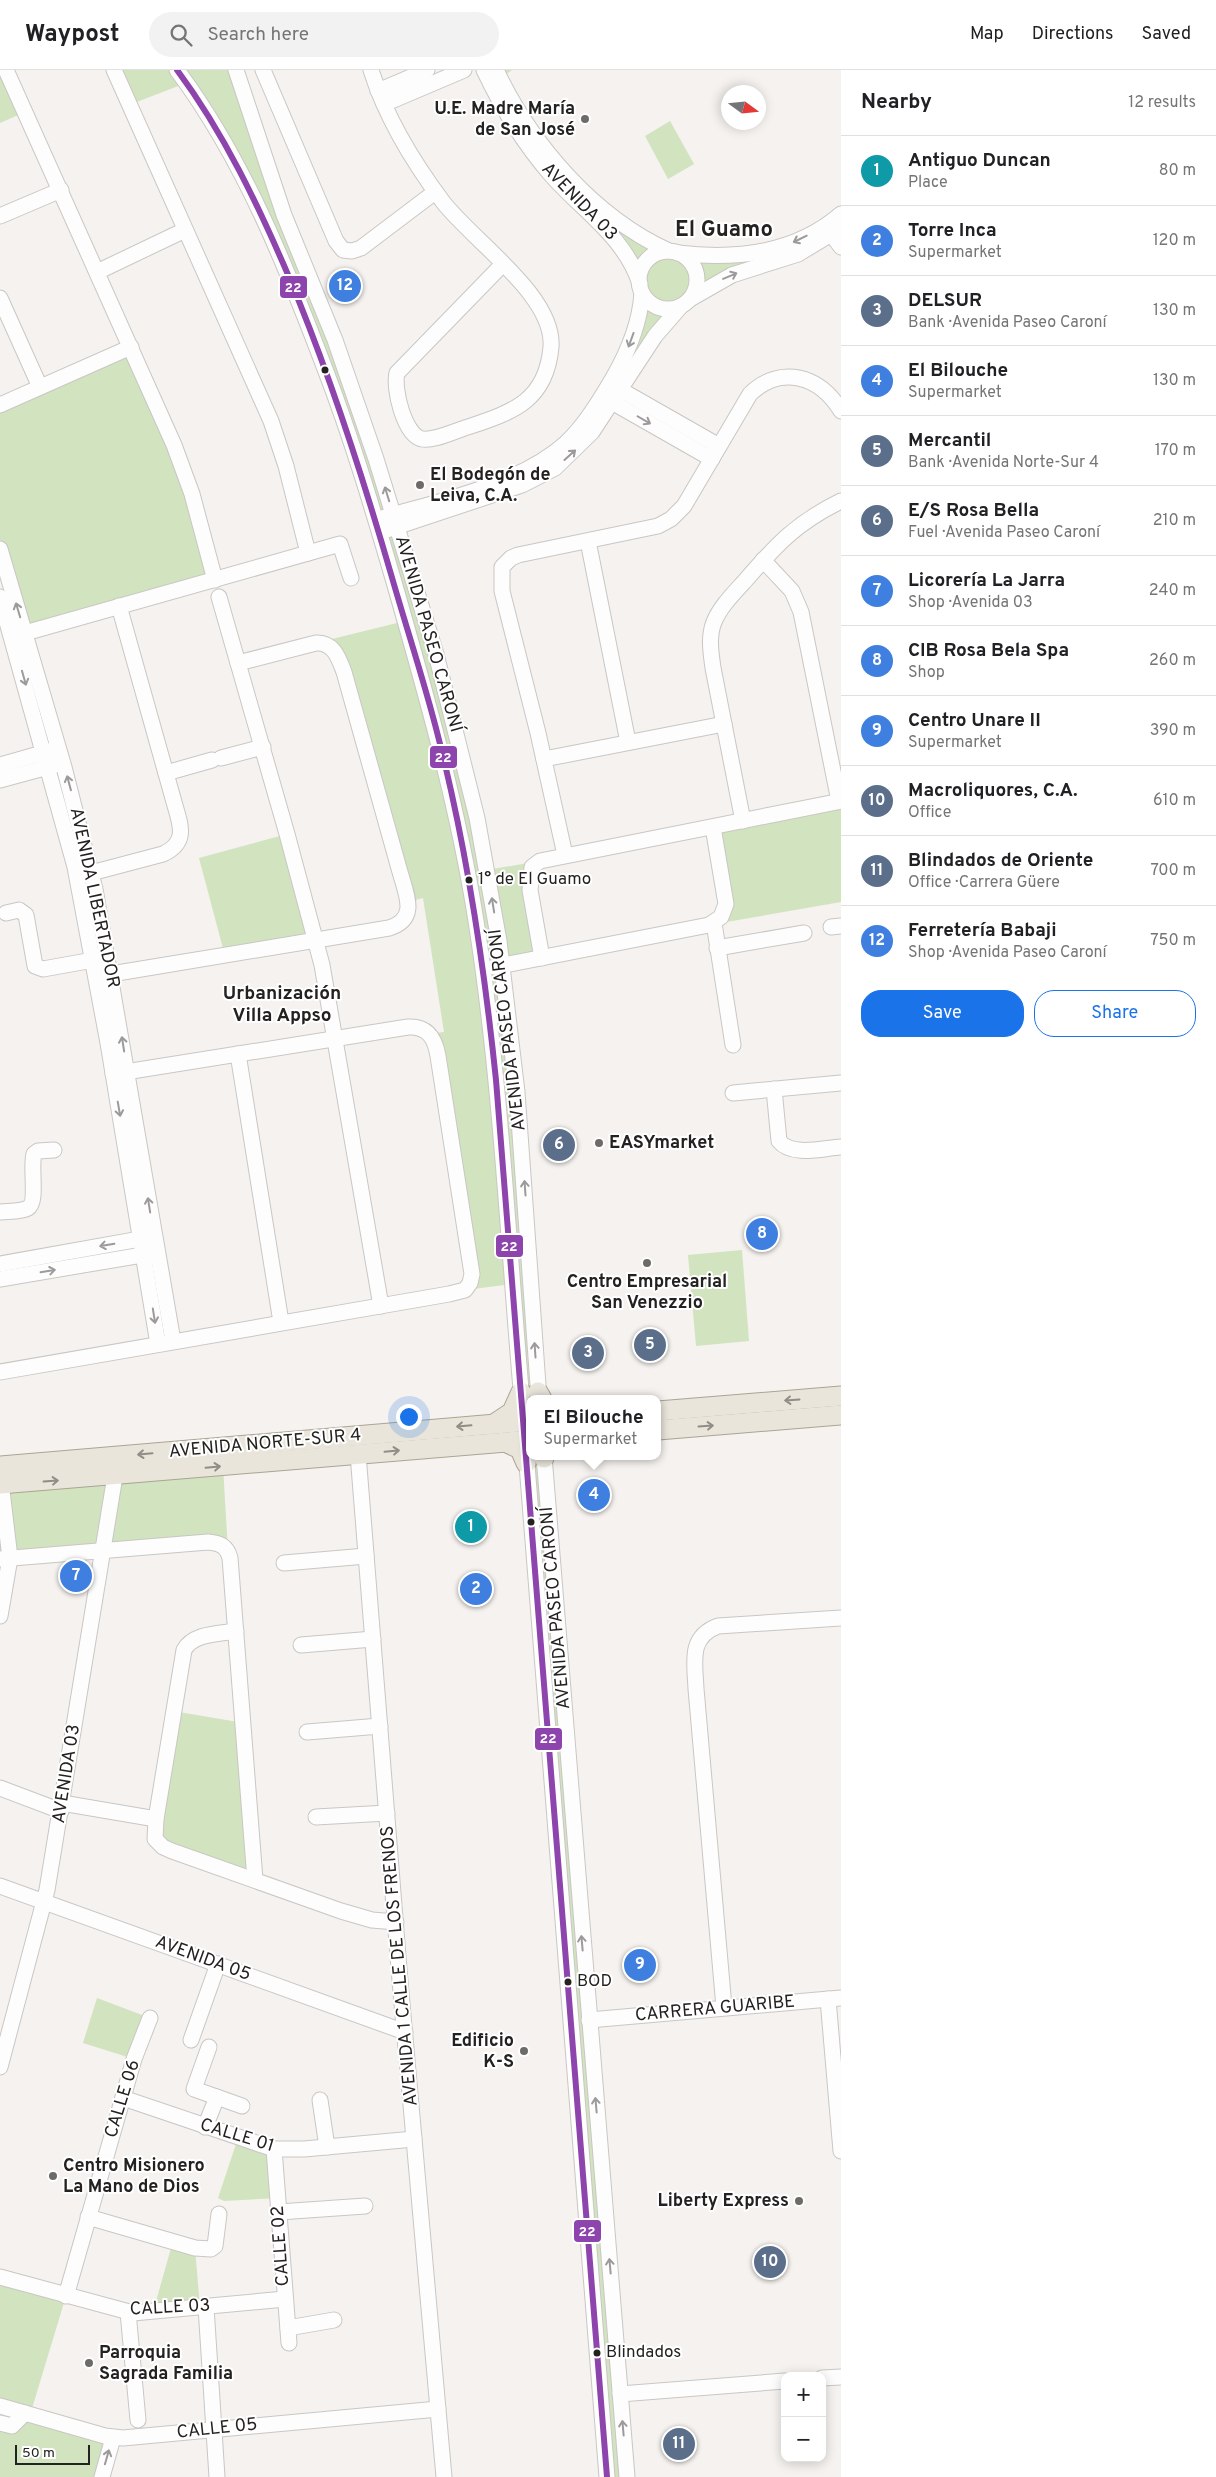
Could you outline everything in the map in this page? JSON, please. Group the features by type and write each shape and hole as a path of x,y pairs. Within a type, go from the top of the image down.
{"main road":[{"path":"661,1411 841,1396"},
{"path":"494,1424 526,1402"},
{"path":"661,1430 841,1415"},
{"name":"AVENIDA NORTE-SUR 4","path":"0,1477 24,1464 526,1421"},
{"name":"AVENIDA NORTE-SUR 4","path":"0,1477 115,1476 526,1440"},
{"path":"505,1442 526,1452"},
{"path":"0,1454 24,1464"}],"street":[{"path":"6,70 182,465 215,580"},
{"path":"114,70 271,421 286,466 308,553"},
{"name":"AVENIDA PASEO CARONÍ","path":"177,70 234,160 268,231 329,379 350,435 378,526 438,736 467,871 483,969 535,1395"},
{"name":"AVENIDA PASEO CARONÍ","path":"236,70 284,215 348,374 395,521 436,654 459,741 485,856 503,965 517,1092 535,1395"},
{"path":"263,70 336,241 343,250 352,251 361,248 435,192"},
{"path":"371,70 381,97 401,139 435,192 460,222 503,264 534,296 548,326 551,344 543,379 533,395 513,410 447,434 430,439 419,438 409,429 395,387 397,373 503,264"},
{"path":"381,97 428,70"},
{"path":"381,97 464,70"},
{"name":"AVENIDA 03","path":"484,70 509,118 528,145 568,193 623,249 635,268 641,288"},
{"name":"AVENIDA 03","path":"496,70 529,126 568,174 626,227 674,252"},
{"path":"0,216 60,190"},
{"path":"611,393 639,316 640,274 644,265 659,253 674,252 715,257 763,253 836,225"},
{"path":"641,288 647,300 663,309 685,303 717,282 746,270 798,254 836,225"},
{"path":"836,225 841,248"},
{"path":"97,272 185,230"},
{"path":"378,526 538,478 555,468 578,447 611,393 655,336 694,293 696,275 687,258 674,252"},
{"path":"0,298 40,387"},
{"path":"0,405 131,347"},
{"path":"565,856 544,759 502,592 501,572 505,562 518,555 639,531 666,523 684,506 750,394 771,380 789,377 810,381 829,395 841,411"},
{"path":"611,393 716,453"},
{"path":"743,821 710,652 711,632 718,613 728,600 782,540 803,522 841,501"},
{"path":"588,541 628,742"},
{"path":"25,632 340,544 351,578"},
{"name":"AVENIDA LIBERTADOR","path":"0,549 25,632 54,757 93,960 120,1073 165,1342"},
{"path":"542,958 531,902 531,872 535,863 840,801 801,612 792,591 763,560"},
{"name":"AVENIDA LIBERTADOR","path":"0,597 91,873 111,974 120,1073"},
{"path":"219,597 316,941 381,1306"},
{"path":"91,873 164,854 177,845 181,831 119,606"},
{"path":"111,974 389,928 401,923 408,907 344,672 331,647 324,643 316,643 238,663"},
{"path":"544,759 724,724"},
{"path":"166,773 262,747"},
{"path":"0,765 54,757"},
{"path":"0,780 54,757"},
{"path":"483,969 714,923 722,917 726,904 713,826"},
{"path":"6,913 19,910 26,915 35,966 43,969 93,960"},
{"path":"714,923 733,1045"},
{"path":"717,948 804,934"},
{"path":"0,1372 461,1292 468,1288 472,1279 438,1056 430,1034 414,1026 120,1073"},
{"path":"238,1054 281,1322"},
{"path":"733,1093 841,1083"},
{"path":"774,1089 779,1142 782,1146 796,1150 841,1147"},
{"path":"0,1212 26,1209 32,1205 34,1196 31,1175 34,1154 38,1151 54,1150"},
{"path":"0,1264 148,1238"},
{"path":"0,1278 151,1254"},
{"name":"AVENIDA 1 CALLE DE LOS FRENOS","path":"358,1454 405,2032 444,2477"},
{"name":"AVENIDA PASEO CARONÍ","path":"539,1460 627,2477"},
{"name":"AVENIDA PASEO CARONÍ","path":"539,1460 607,2477"},
{"name":"AVENIDA 03","path":"0,2067 45,1902 115,1476"},
{"path":"0,1477 5,1559 0,1616"},
{"path":"5,1559 208,1542 225,1547 230,1558 255,1880"},
{"path":"284,1563 366,1556"},
{"path":"724,2007 696,1689 696,1648 700,1637 708,1630 718,1626 841,1618"},
{"path":"236,1631 197,1639 190,1642 184,1650 156,1819 155,1839 163,1847 356,1916 372,1920 396,1922"},
{"path":"300,1645 373,1639"},
{"path":"307,1732 380,1726"},
{"path":"0,1788 62,1807 156,1819"},
{"path":"316,1817 387,1813"},
{"name":"AVENIDA 05","path":"0,1886 405,2032"},
{"path":"191,2040 218,1964"},
{"path":"835,1999 841,2151"},
{"name":"CARRERA GUARIBE","path":"588,2020 835,1999"},
{"name":"CALLE 06","path":"66,2296 123,2098 150,2018"},
{"path":"209,2047 194,2089 242,2106"},
{"name":"CALLE 01","path":"123,2098 274,2149 327,2147 414,2139"},
{"path":"205,2127 216,2098"},
{"path":"320,2100 327,2147"},
{"name":"CALLE 02","path":"274,2149 289,2335 334,2320"},
{"path":"279,2212 364,2206"},
{"path":"88,2217 196,2248 211,2249 215,2246 219,2214"},
{"name":"CALLE 03","path":"0,2276 128,2312 144,2313 285,2299"},
{"path":"206,2307 217,2477"},
{"path":"128,2312 138,2420"},
{"path":"826,2378 841,2377"},
{"path":"620,2394 781,2381"},
{"name":"CALLE 05","path":"0,2406 113,2438 438,2409"},
{"path":"0,2423 12,2426 25,2413"},
{"path":"102,2477 113,2438"}],"green space":[{"path":"0,70 25,112 0,123"},
{"path":"114,70 236,70 284,215 348,374 393,514 462,495 507,479 528,469 548,457 576,432 601,396 612,402 597,425 580,445 561,463 538,478 397,527 450,705 487,870 540,861 532,867 530,890 542,958 503,966 517,1092 539,1395 526,1395 526,1421 524,1421 512,1284 465,1290 470,1283 472,1274 438,1056 430,1034 444,1032 423,898 408,902 344,672 333,650 320,642 405,621 380,532 397,526 393,515 376,519 350,435 284,266 235,160 186,83 129,105"},
{"path":"484,70 512,70 500,79 531,128 571,179 618,223 643,239 668,251 701,256 750,254 780,246 825,226 831,234 841,228 841,247 831,235 795,253 733,275 697,295 667,322 642,354 620,389 719,446 712,459 612,402 619,390 610,384 621,364 641,314 642,291 637,273 628,257 605,228 564,189 532,151 506,112"},
{"path":"670,121 694,164 668,179 645,136"},
{"path":"131,347 215,580 25,633 0,549 0,405"},
{"path":"841,801 841,902 709,925 721,917 713,827"},
{"path":"287,834 316,941 225,956 199,858"},
{"path":"742,1250 749,1341 696,1346 688,1255"},
{"path":"524,1421 525,1440 223,1466 228,1552 220,1544 208,1542 0,1559 0,1484 2,1484 0,1466"},
{"path":"527,1460 544,1460 627,2477 607,2477"},
{"path":"173,1711 244,1723 255,1880 163,1847 156,1819"},
{"path":"97,1998 150,2018 134,2059 83,2043"},
{"path":"238,2138 267,2148 278,2198 224,2201 218,2198"},
{"path":"173,2241 195,2248 200,2307 153,2312"},
{"path":"0,2277 66,2296 30,2415 105,2436 102,2477 0,2477"}],"transit line":[{"name":"22","path":"177,70 210,119 239,170 265,223 304,315 346,428 428,697 438,736 458,821 486,993 496,1080 526,1458"},
{"name":"22","path":"526,1460 607,2477"}],"place":[{"name":"U.E. Madre María de San José","path":"585,119"},
{"name":"Ferretería Babaji","path":"345,286"},
{"name":"El Bodegón de Leiva, C.A.","path":"420,485"},
{"name":"1° de El Guamo","path":"469,880"},
{"name":"EASYmarket","path":"599,1143"},
{"name":"E/S Rosa Bella","path":"559,1145"},
{"name":"CIB Rosa Bela Spa","path":"762,1234"},
{"name":"Centro Empresarial San Venezzio","path":"647,1263"},
{"name":"Mercantil","path":"650,1345"},
{"name":"DELSUR","path":"588,1353"},
{"name":"El Bilouche","path":"594,1495"},
{"name":"Antiguo Duncan","path":"471,1527"},
{"name":"Licorería La Jarra","path":"76,1576"},
{"name":"Torre Inca","path":"476,1589"},
{"name":"Centro Unare II","path":"640,1965"},
{"name":"BOD","path":"568,1982"},
{"name":"Edificio K-S","path":"524,2051"},
{"name":"Centro Misionero La Mano de Dios","path":"53,2176"},
{"name":"Liberty Express","path":"799,2201"},
{"name":"Macroliquores, C.A.","path":"770,2262"},
{"name":"Blindados","path":"597,2353"},
{"name":"Parroquia Sagrada Familia","path":"89,2363"},
{"name":"Blindados de Oriente","path":"679,2444"}],"district":[{"name":"El Guamo","path":"724,230"},
{"name":"Urbanización Villa Appso","path":"282,1005"}]}
